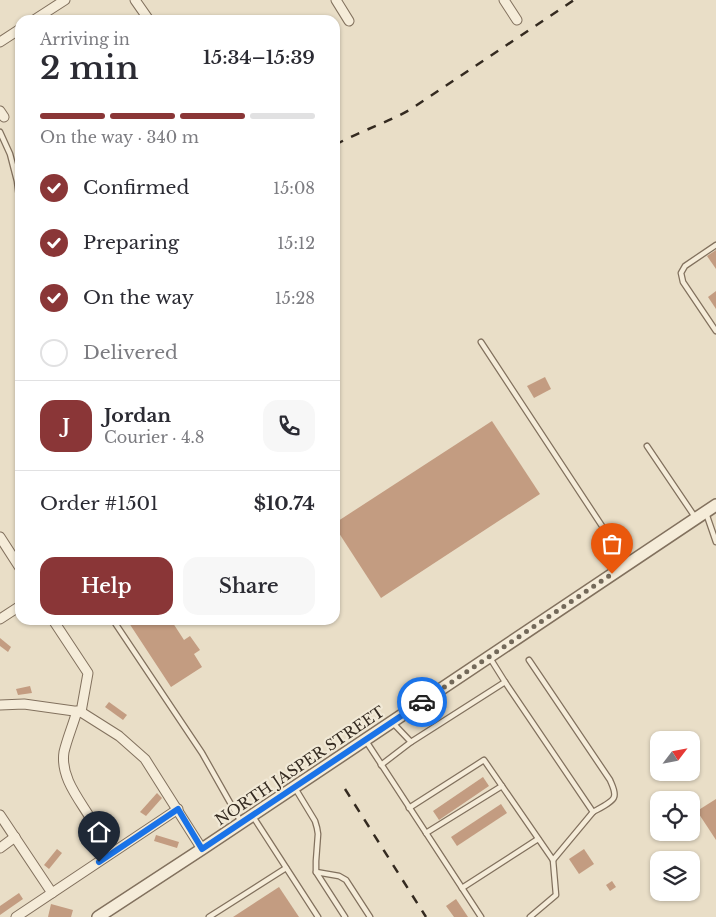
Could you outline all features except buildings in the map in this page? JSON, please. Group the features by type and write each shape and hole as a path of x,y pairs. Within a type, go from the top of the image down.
{"street":[{"path":"42,15 65,0"},
{"path":"135,0 146,15"},
{"path":"336,0 349,20"},
{"path":"504,0 517,20"},
{"path":"0,42 15,32"},
{"name":"NORTH JASPER STREET","path":"98,917 711,508"},
{"path":"0,536 15,560"},
{"path":"0,619 15,609"},
{"path":"57,625 88,673 79,712 64,753 64,771 91,819"},
{"path":"0,705 24,704 79,712 119,736 145,759 202,849"},
{"path":"16,917 178,809"},
{"path":"0,815 52,893"},
{"path":"0,848 15,837"}],"lane":[{"path":"0,132 10,154 15,173"},
{"path":"716,245 685,266 681,273 683,282 716,331"},
{"path":"481,342 627,564"},
{"path":"647,446 696,518"},
{"path":"711,508 716,542"},
{"path":"116,625 202,753 241,823"},
{"path":"489,657 593,812"},
{"path":"529,660 610,780 614,794 611,801 593,812 554,860"},
{"path":"381,765 411,742 505,682"},
{"path":"392,722 411,742"},
{"path":"365,740 480,917"},
{"path":"409,808 484,760 554,860 556,895 530,917"},
{"path":"426,833 502,786"},
{"path":"294,787 317,828 316,872 344,917"},
{"path":"252,815 318,917"},
{"path":"462,888 538,839"},
{"path":"209,917 286,868"},
{"path":"316,872 343,878 370,917"}],"railway":[{"path":"340,142 411,109 574,0"},
{"path":"345,789 426,917"}],"way so far":[{"path":"422,702 612,574"}],"route":[{"path":"99,862 178,809 202,849 422,702"}]}
